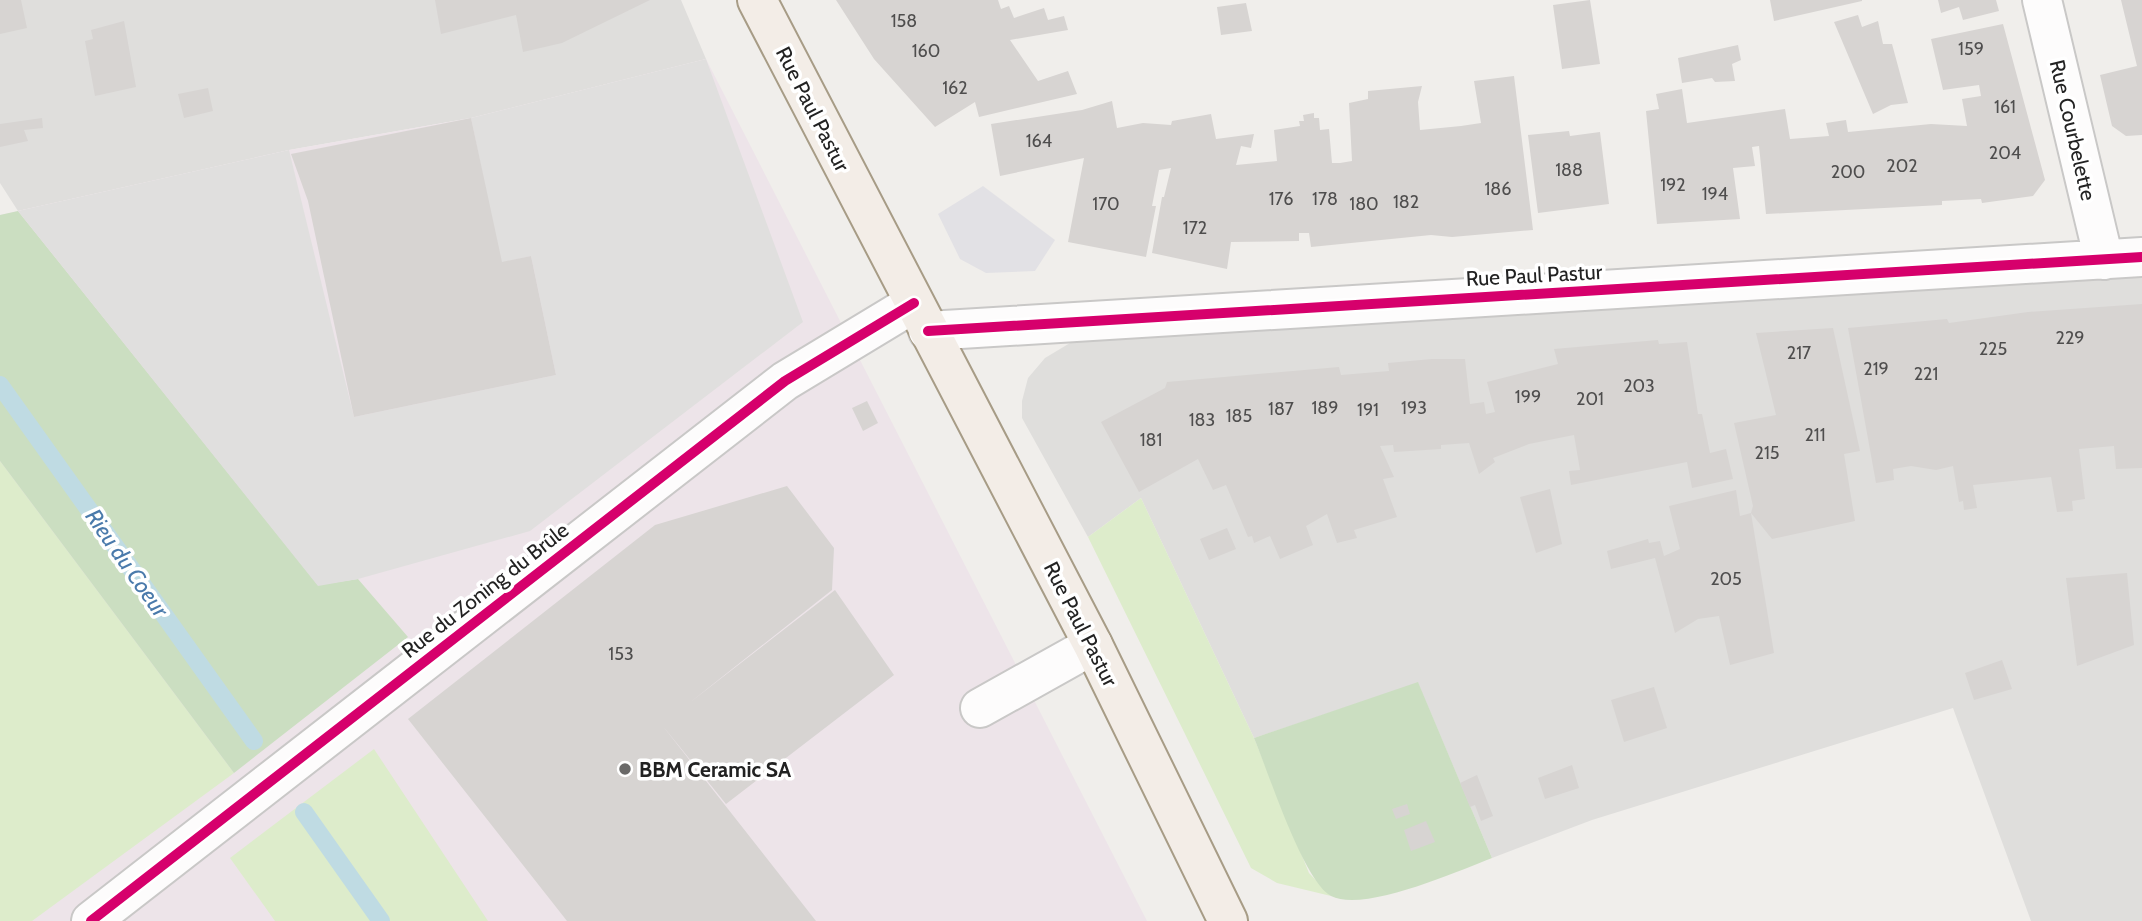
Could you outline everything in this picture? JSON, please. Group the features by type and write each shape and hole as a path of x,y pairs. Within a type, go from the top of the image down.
{"main road":[{"name":"Rue Paul Pastur","path":"757,0 1093,645 1228,921"}],"street":[{"name":"Rue Courbelette","path":"2042,0 2104,260"},
{"name":"Rue Paul Pastur","path":"921,317 2142,257"},
{"name":"Rue du Zoning du Brûle","path":"91,921 785,381 921,317"},
{"path":"980,708 1093,645"}],"shaded area":[{"path":"0,0 681,0 706,59 471,118 289,150 18,211 0,183"},
{"path":"706,59 1147,921 0,921 0,215 289,150 471,118"},
{"path":"706,59 803,322 530,531 358,579 318,586 18,211 289,150 354,417 556,375 531,256 501,263 471,118"},
{"path":"983,186 1055,240 1035,271 986,273 960,259 938,214"},
{"path":"2142,274 2142,921 2031,921 1953,708 1592,820 1492,858 1418,683 1254,738 1141,498 1088,537 1022,418 1022,401 1028,378 1045,358 1075,340"}],"green space":[{"path":"18,211 318,585 358,579 408,637 234,773 0,461 0,215"},
{"path":"0,461 234,773 32,921 0,921"},
{"path":"1141,498 1254,738 1309,873 1331,896 1277,883 1251,868 1088,537"},
{"path":"1418,682 1492,858 1387,895 1346,900 1331,896 1309,870 1298,848 1254,738"},
{"path":"374,749 488,921 275,921 230,858"}],"building":[{"path":"0,0 21,0 27,28 0,34"},
{"path":"435,0 650,0 562,43 523,52 516,15 441,34"},
{"path":"836,0 998,0 1001,9 1009,6 1014,18 1044,8 1048,20 1064,16 1068,30 1010,40 1038,81 1068,71 1077,94 979,117 975,102 935,127 874,59"},
{"path":"1590,0 1600,64 1562,69 1553,5"},
{"path":"1770,0 1862,0 1862,1 1774,21"},
{"path":"1938,0 1996,0 1999,11 1963,20 1959,7 1941,13"},
{"path":"2121,0 2142,0 2142,135 2126,136 2112,126 2100,75 2137,66"},
{"path":"1246,3 1252,31 1221,35 1217,7"},
{"path":"1858,15 1862,27 1878,21 1883,44 1892,44 1908,103 1891,105 1873,114 1834,22"},
{"path":"124,21 136,87 95,96 85,41 93,39 91,30"},
{"path":"2003,24 2045,180 2033,196 1982,203 1981,199 1942,201 1942,205 1766,214 1759,146 1752,147 1755,166 1733,168 1740,219 1657,224 1646,111 1659,109 1656,94 1682,89 1687,123 1785,109 1790,139 1829,136 1826,123 1846,120 1848,132 1931,124 1967,126 1962,99 1981,96 1979,85 1943,90 1931,39"},
{"path":"1738,45 1741,60 1732,64 1735,81 1715,82 1712,78 1682,83 1678,58"},
{"path":"1514,76 1533,230 1452,237 1431,235 1311,247 1309,233 1299,233 1299,241 1231,242 1227,269 1152,253 1162,197 1171,168 1159,170 1152,206 1156,206 1146,257 1068,242 1084,158 1000,176 991,124 1082,110 1112,101 1117,128 1143,123 1171,125 1172,121 1211,114 1216,139 1254,134 1251,148 1241,146 1236,165 1277,161 1274,130 1300,126 1299,121 1304,121 1303,115 1314,113 1314,118 1319,118 1320,130 1329,129 1332,163 1340,163 1352,161 1349,103 1368,99 1368,91 1422,86 1418,102 1420,130 1461,126 1481,123 1474,81"},
{"path":"208,88 213,111 184,118 178,94"},
{"path":"42,118 43,128 24,130 28,141 0,147 0,124"},
{"path":"471,118 502,262 531,256 556,375 354,417 308,201 291,154"},
{"path":"1569,131 1570,136 1600,132 1609,204 1538,213 1528,135"},
{"path":"2142,304 2142,468 2116,469 2114,446 2079,449 2085,499 2072,501 2073,511 2057,512 2051,477 1973,485 1977,508 1964,510 1963,501 1959,502 1953,466 1936,470 1911,466 1893,469 1894,480 1876,483 1848,328 1947,319 1949,323 2028,312"},
{"path":"1833,328 1860,451 1844,454 1855,521 1772,539 1751,513 1753,506 1734,423 1776,415 1756,333"},
{"path":"1658,340 1659,344 1687,342 1698,414 1702,414 1710,453 1726,449 1733,479 1692,488 1687,462 1571,485 1569,471 1580,470 1574,435 1529,444 1493,458 1495,462 1479,474 1469,443 1441,445 1441,449 1394,452 1393,445 1380,446 1394,477 1383,479 1397,517 1354,530 1357,538 1337,543 1327,514 1306,526 1313,545 1280,559 1270,536 1254,543 1252,536 1248,537 1226,485 1213,490 1198,459 1139,492 1101,422 1165,388 1167,382 1339,367 1341,375 1389,371 1388,363 1432,359 1465,359 1470,404 1484,402 1486,414 1495,412 1487,382 1558,364 1554,349"},
{"path":"867,401 878,423 863,431 852,408"},
{"path":"787,486 834,548 832,590 688,704 835,590 894,675 726,804 662,725 816,921 567,921 408,719 655,525"},
{"path":"1550,489 1562,544 1536,553 1520,497"},
{"path":"1736,490 1740,516 1751,513 1774,653 1730,665 1719,616 1698,619 1675,633 1655,558 1611,569 1607,551 1648,539 1649,543 1660,541 1664,556 1680,549 1669,506"},
{"path":"1227,528 1236,549 1209,560 1200,539"},
{"path":"2127,573 2134,645 2077,666 2066,578"},
{"path":"2002,660 2012,689 1974,700 1965,673"},
{"path":"1654,687 1667,728 1624,742 1611,700"},
{"path":"1572,765 1579,788 1545,799 1538,778"},
{"path":"1477,775 1493,816 1481,821 1475,805 1470,807 1460,783"},
{"path":"1407,804 1410,814 1396,819 1392,809"},
{"path":"1426,821 1435,842 1411,851 1404,830"}],"waterway":[{"name":"Rieu du Coeur","path":"0,385 254,741"},
{"name":"Rieu du Coeur","path":"304,812 381,921"}],"cycle path":[{"path":"928,331 2142,257"},
{"path":"91,921 785,381 914,303"}],"place":[{"name":"BBM Ceramic SA","path":"625,769"}]}
